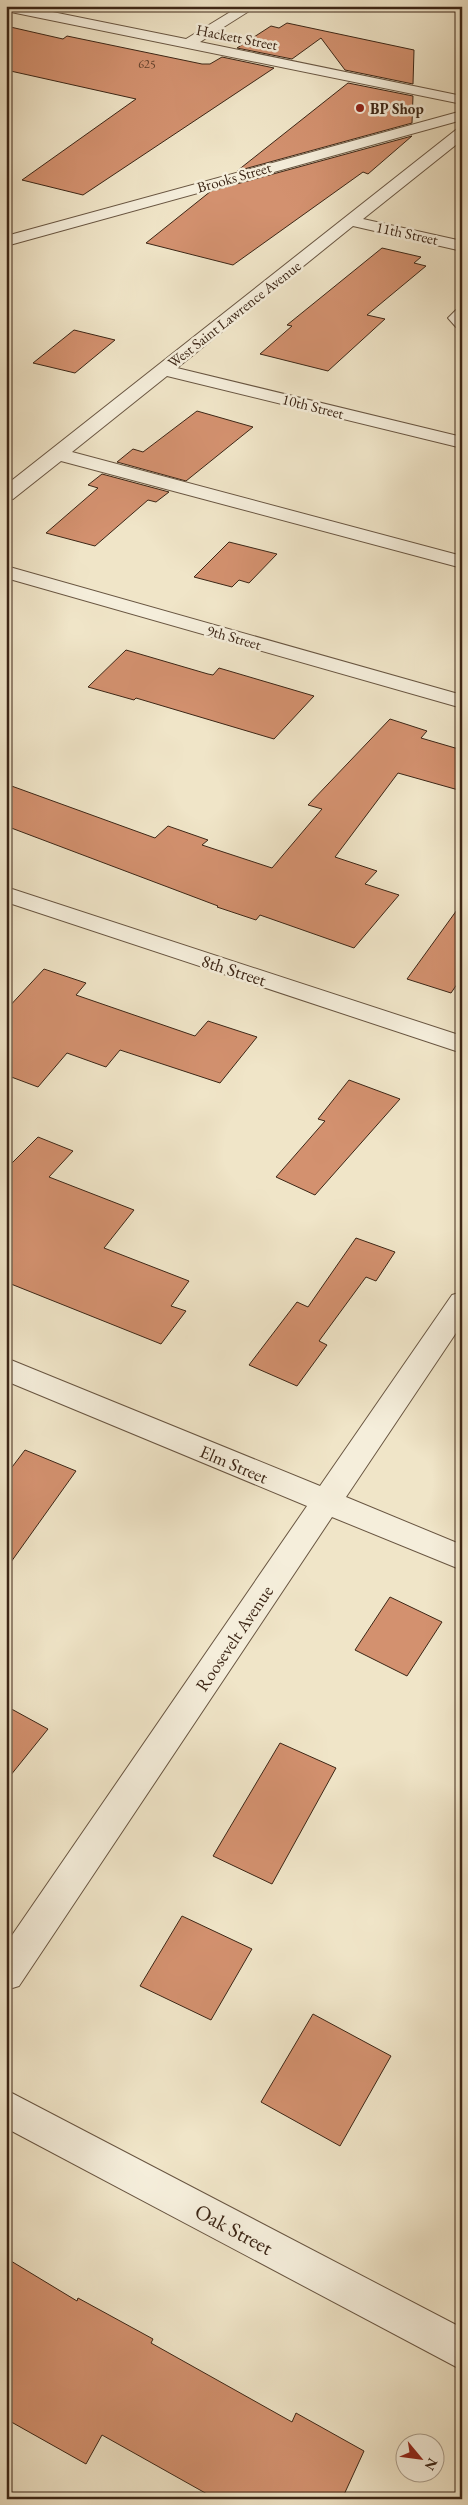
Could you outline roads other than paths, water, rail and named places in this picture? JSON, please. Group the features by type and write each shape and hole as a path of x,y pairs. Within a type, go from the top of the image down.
{"street":[{"path":"188,44 250,6"},
{"name":"Hackett Street","path":"6,7 462,100"},
{"name":"Brooks Street","path":"6,241 462,114"},
{"name":"West Saint Lawrence Avenue","path":"6,495 462,132"},
{"name":"11th Street","path":"351,221 462,246"},
{"path":"462,314 457,318 462,323"},
{"name":"10th Street","path":"164,370 462,443"},
{"path":"58,454 462,562"},
{"name":"9th Street","path":"6,572 462,702"},
{"name":"8th Street","path":"6,894 462,1045"},
{"name":"Roosevelt Avenue","path":"6,1974 462,1302"},
{"name":"Elm Street","path":"6,1369 462,1558"},
{"name":"Oak Street","path":"6,2108 462,2350"}],"place":[{"name":"BP Shop","path":"360,108"}]}
